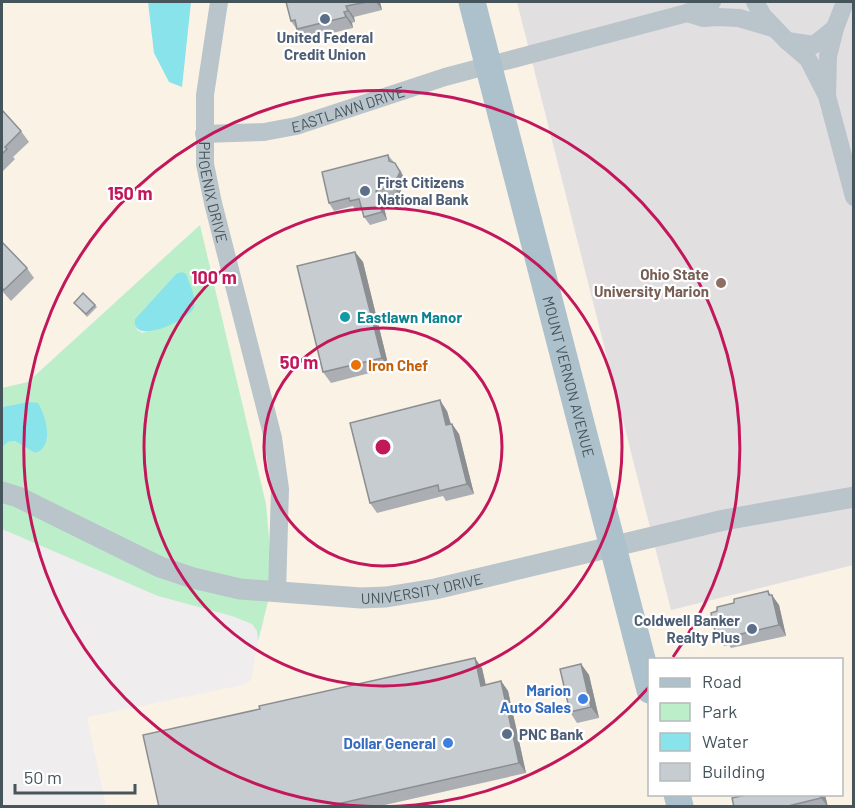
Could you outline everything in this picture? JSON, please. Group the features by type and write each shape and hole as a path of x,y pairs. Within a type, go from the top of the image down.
{"main road":[{"name":"MOUNT VERNON AVENUE","path":"472,2 648,682"}],"street":[{"name":"PHOENIX DRIVE","path":"219,2 205,95 206,164 213,203 273,438 280,489 277,593"},
{"path":"489,65 687,13 712,2"},
{"path":"755,2 763,16 808,59 827,96 854,196"},
{"path":"827,96 828,56 845,2"},
{"path":"687,13 703,18 718,16 739,18 814,45 835,28"},
{"name":"EASTLAWN DRIVE","path":"204,134 264,132 296,126 434,80 489,65"},
{"name":"UNIVERSITY DRIVE","path":"2,492 18,497 160,567 194,578 240,589 362,598 387,597 435,589 724,520 854,497"}],"shaded area":[{"path":"2,2 517,2 671,610 853,565 853,806 106,806 87,717 243,685 251,680 264,622 200,225 27,382 2,388"},
{"name":"Ohio State University Marion","path":"517,2 853,2 853,565 671,610"}],"green space":[{"path":"200,225 266,504 273,582 258,641 257,631 252,624 232,616 158,596 2,529 2,447 8,442 15,441 35,453 45,446 47,434 41,409 28,402 2,407 2,388 28,382","holes":["176,274 182,320 142,333 137,330 135,319"]}],"water":[{"path":"148,2 191,2 182,87 169,82 154,53"},
{"path":"182,272 186,274 194,295 195,303 190,312 173,324 162,328 142,331 136,327 135,319 176,274"},
{"path":"28,402 38,403 41,409 47,431 45,444 35,453 15,441 8,442 2,447 2,407"}],"building":[{"path":"286,2 367,2 346,6 348,11 344,12 346,17 297,29 295,20 291,21"},
{"path":"2,110 21,131 5,147 7,149 2,154"},
{"name":"First Citizens National Bank","path":"388,155 389,161 395,163 400,172 393,186 376,191 382,212 364,217 359,199 350,201 349,198 329,203 322,172"},
{"path":"2,242 27,268 4,290 2,288"},
{"name":"Eastlawn Manor","path":"355,252 382,358 323,372 297,266"},
{"path":"83,293 95,305 86,314 74,303"},
{"path":"440,400 446,425 452,424 467,484 439,491 438,485 370,503 350,423"},
{"path":"768,591 769,595 772,595 779,625 724,638 723,634 716,636 711,613 717,611 717,607 734,603 734,599"},
{"path":"475,658 481,686 501,681 519,763 324,807 159,807 143,735 260,709 259,706"},
{"path":"581,664 591,707 570,712 560,669"},
{"path":"820,796 821,798 784,807 734,807 732,798"}],"place":[{"name":"United Federal Credit Union","path":"325,19"},
{"name":"First Citizens National Bank","path":"365,191"},
{"name":"Ohio State University Marion","path":"721,283"},
{"name":"Eastlawn Manor","path":"345,317"},
{"name":"Iron Chef","path":"356,365"},
{"name":"Coldwell Banker Realty Plus","path":"752,629"},
{"name":"Marion Auto Sales","path":"583,699"},
{"name":"PNC Bank","path":"507,734"},
{"name":"Dollar General","path":"448,743"}]}
